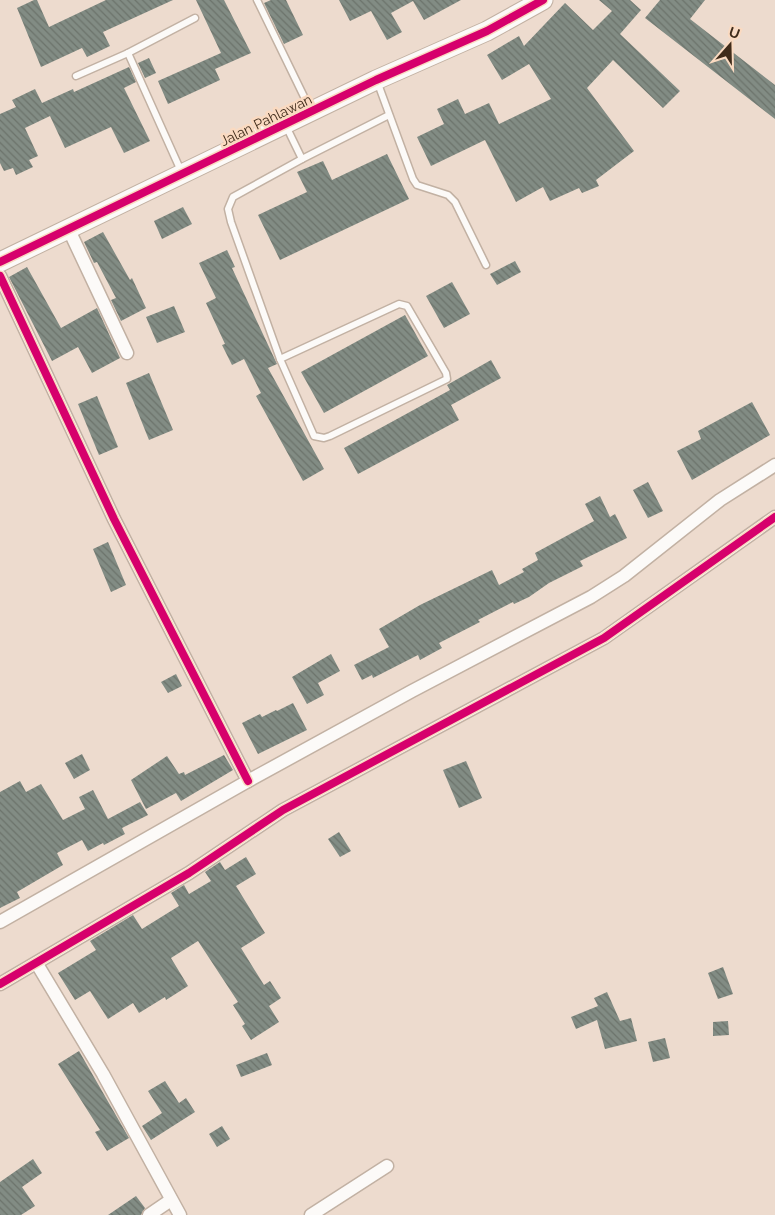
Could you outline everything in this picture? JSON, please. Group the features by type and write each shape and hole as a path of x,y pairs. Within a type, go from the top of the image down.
{"street":[{"name":"Jalan Pahlawan","path":"0,262 376,80 487,31 543,0"},
{"path":"69,230 127,353"},
{"path":"0,276 114,519 248,781"},
{"path":"0,922 248,781 412,691 591,597 624,576 720,500 775,465"},
{"path":"0,984 189,873 283,810 604,638 775,517"},
{"path":"37,964 103,1074 180,1215"},
{"path":"311,1215 387,1166"},
{"path":"149,1215 171,1200"}],"lane":[{"path":"256,0 311,112"},
{"path":"76,76 128,53 195,18"},
{"path":"128,53 173,149 182,175"},
{"path":"376,80 417,185 448,195 455,202 486,264"},
{"path":"280,359 403,304 407,306 446,373 447,379 330,436 319,438 314,436 280,359 228,209 233,197 302,159 389,115"},
{"path":"285,125 302,159"}],"building":[{"path":"37,0 49,27 106,0 173,0 103,32 110,46 87,57 82,48 41,67 17,8"},
{"path":"196,0 224,0 251,53 215,69 220,80 168,104 158,81 221,53"},
{"path":"271,0 286,0 303,35 284,44 264,3"},
{"path":"339,0 461,0 424,20 413,1 391,13 402,32 387,40 371,11 350,21"},
{"path":"599,0 630,0 641,10 620,34 680,91 663,108 613,60 587,88 634,151 596,180 599,186 582,193 579,188 550,201 543,187 516,202 485,140 431,166 417,137 444,124 437,109 458,99 465,114 489,103 499,124 551,99 529,64 502,80 487,55 519,36 524,46 565,3 593,30 612,11"},
{"path":"660,0 705,0 690,19 775,85 775,119 645,18"},
{"path":"149,58 156,73 145,78 138,63"},
{"path":"129,67 136,82 124,88 150,141 124,153 111,127 65,148 50,116 25,128 38,156 29,160 33,167 16,175 13,168 4,171 0,163 0,114 16,107 12,100 35,89 42,103 73,89 74,92"},
{"path":"387,154 409,199 280,260 258,215 307,192 297,172 323,161 332,180"},
{"path":"183,207 192,224 162,239 154,221"},
{"path":"103,232 130,280 132,278 146,308 121,321 111,300 116,298 97,262 94,263 84,242"},
{"path":"227,250 235,267 232,268 277,364 268,368 324,469 303,481 256,396 261,393 244,359 232,365 222,345 225,344 206,303 216,298 199,263"},
{"path":"515,261 521,272 497,285 490,274"},
{"path":"27,267 61,328 97,308 120,358 92,373 78,347 52,361 9,277"},
{"path":"452,282 470,314 444,328 426,296"},
{"path":"174,306 185,332 157,343 146,317"},
{"path":"405,315 428,356 324,413 301,372"},
{"path":"491,360 501,378 451,405 459,420 358,474 344,448 450,390 447,385"},
{"path":"149,373 173,430 149,440 126,383"},
{"path":"97,396 118,447 99,455 78,404"},
{"path":"752,402 770,435 692,480 677,451 701,439 698,431"},
{"path":"648,482 663,511 648,518 633,490"},
{"path":"600,496 610,517 615,514 627,538 580,561 583,566 549,583 529,597 514,604 513,602 478,620 480,622 439,643 442,648 420,660 418,655 373,678 372,675 362,680 354,665 389,647 379,629 420,605 492,570 499,585 524,572 522,569 538,560 535,553 594,521 585,504"},
{"path":"108,542 126,585 111,592 93,549"},
{"path":"331,654 340,671 318,683 324,695 307,704 292,677"},
{"path":"176,674 182,686 168,693 161,682"},
{"path":"293,703 307,730 258,754 242,723 260,714 262,717"},
{"path":"82,754 90,770 74,779 65,763"},
{"path":"224,755 233,770 181,801 176,793 146,809 131,780 167,756 179,774 184,772 185,775"},
{"path":"466,761 482,798 459,808 443,770"},
{"path":"20,781 26,792 41,784 63,820 85,809 79,797 93,790 108,819 140,802 148,815 122,828 125,834 104,845 103,843 88,851 82,840 57,853 63,865 17,892 20,898 0,908 0,792"},
{"path":"339,832 351,851 340,857 328,839"},
{"path":"246,857 256,874 236,886 265,933 241,948 264,985 270,981 281,998 269,1006 279,1022 251,1040 242,1026 245,1024 233,1005 238,1002 198,941 171,958 188,986 166,1000 165,997 139,1013 133,1003 108,1019 90,991 75,1000 58,973 96,950 90,941 133,915 142,929 179,906 171,893 184,885 189,894 211,881 205,872 220,862 225,870"},
{"path":"723,967 733,994 718,999 708,973"},
{"path":"607,992 620,1021 631,1018 637,1041 605,1049 597,1020 576,1029 571,1017 598,1006 594,998"},
{"path":"728,1021 729,1035 713,1036 713,1022"},
{"path":"665,1038 670,1058 653,1062 648,1042"},
{"path":"79,1051 129,1138 107,1151 95,1132 100,1130 58,1064"},
{"path":"267,1053 272,1065 241,1077 236,1065"},
{"path":"165,1081 179,1103 186,1098 195,1112 151,1140 142,1126 162,1113 148,1091"},
{"path":"222,1126 230,1139 217,1147 209,1134"},
{"path":"33,1159 42,1173 22,1187 35,1206 21,1215 0,1215 0,1182"},
{"path":"136,1196 145,1208 141,1215 108,1215"}],"cycle path":[{"path":"0,262 376,80 487,31 543,0"},
{"path":"0,276 114,519 248,781"},
{"path":"0,984 189,873 283,810 604,638 775,517"}]}
